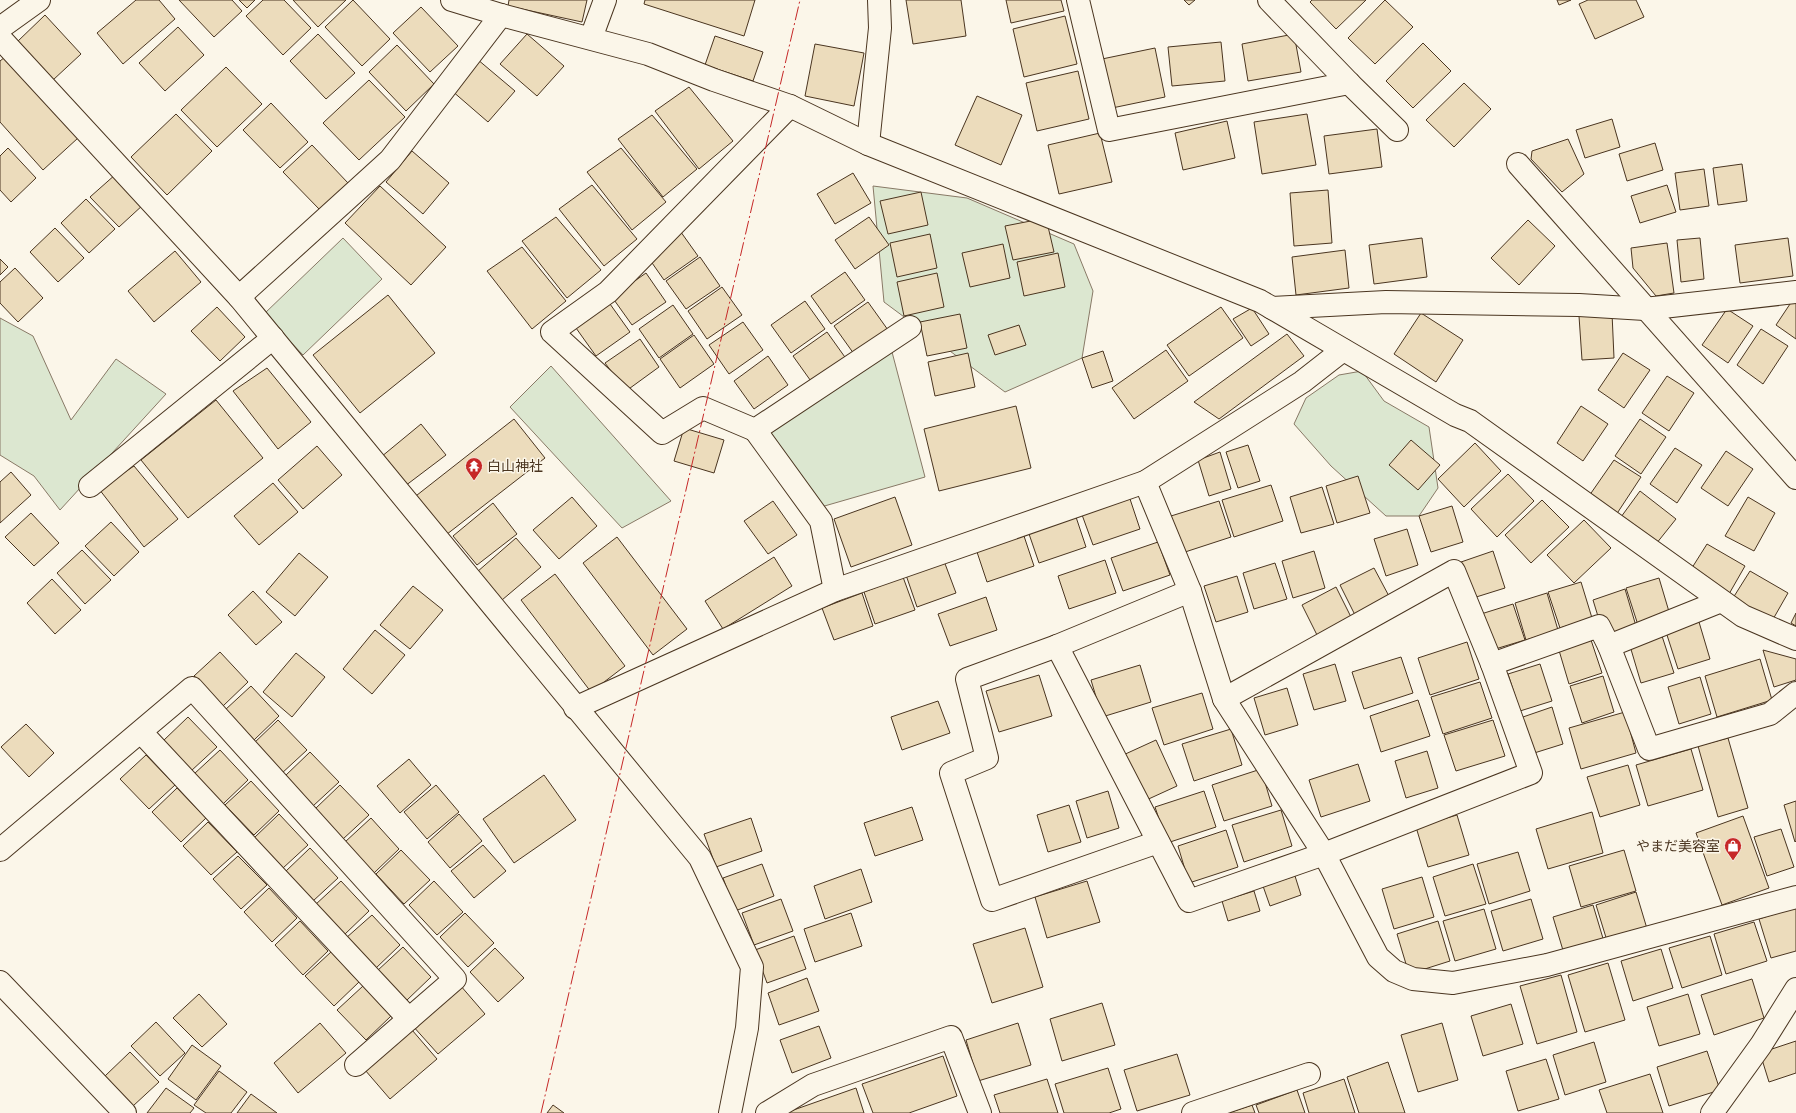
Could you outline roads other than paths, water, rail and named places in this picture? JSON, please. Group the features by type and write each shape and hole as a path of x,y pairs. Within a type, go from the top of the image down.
{"street":[{"path":"0,28 39,0"},
{"path":"452,0 501,15 648,54 714,80 790,106 868,144 1246,296 1272,308 1455,415 1470,421 1743,616 1796,639"},
{"path":"591,38 605,0"},
{"path":"868,144 880,28 879,0"},
{"path":"1078,0 1109,130 1349,83"},
{"path":"1269,0 1349,83 1397,130"},
{"path":"239,297 390,160 501,15"},
{"path":"0,38 239,297 575,708 700,858 752,967 747,1028 730,1113"},
{"path":"790,106 608,292 552,332 662,433 703,408 755,430 821,520 835,590"},
{"path":"1518,164 1796,478"},
{"path":"1272,308 1386,302 1579,305 1645,309 1796,292"},
{"path":"755,430 910,327"},
{"path":"90,486 273,338"},
{"path":"575,708 835,590 1145,482 1302,382 1343,350"},
{"path":"1145,482 1190,591 1224,699 1324,854 1378,957 1394,971 1413,979 1452,983 1547,965 1796,897"},
{"path":"1057,646 1189,901 1324,854 1531,773 1492,664 1454,571 1224,699"},
{"path":"1158,842 992,900 951,773 987,758 967,679 1057,646 1190,591"},
{"path":"1609,646 1721,601"},
{"path":"1492,664 1599,626 1609,646 1650,749 1770,714 1796,693"},
{"path":"0,850 192,688 455,979 356,1065"},
{"path":"140,732 409,1019"},
{"path":"0,982 125,1113"},
{"path":"1712,1113 1761,1045 1796,989"},
{"path":"767,1113 813,1085 951,1037 980,1113"},
{"path":"1193,1113 1308,1074"}],"place":[{"name":"白山神社","path":"474,481"},
{"name":"やまだ美容室","path":"1733,861"}]}
